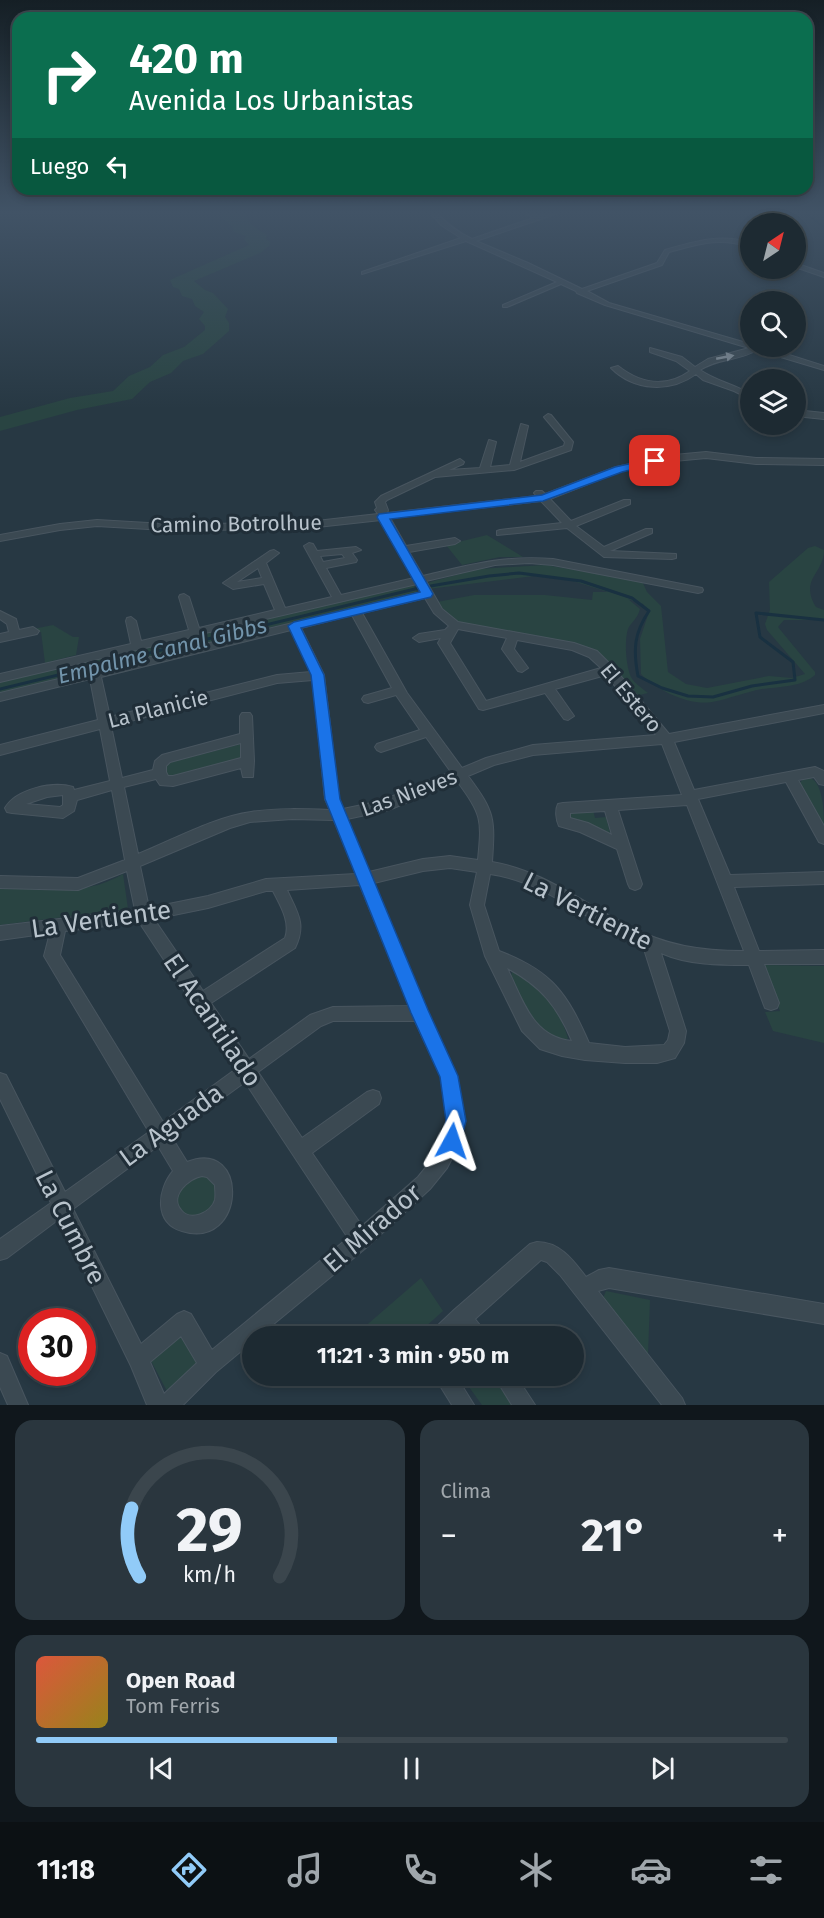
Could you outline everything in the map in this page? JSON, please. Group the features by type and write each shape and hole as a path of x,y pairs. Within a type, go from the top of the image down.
{"street":[{"path":"540,278 546,281 563,282"},
{"path":"556,278 583,291 634,309 740,342"},
{"path":"583,291 621,278"},
{"path":"505,306 563,282"},
{"path":"653,350 679,359 706,378 740,391"},
{"path":"615,368 636,381 659,385 674,383 714,360 740,355"},
{"path":"788,357 824,368"},
{"path":"804,357 824,363"},
{"path":"806,414 824,416"},
{"path":"431,475 514,467 570,447 569,442 548,417"},
{"path":"514,467 524,426"},
{"path":"484,471 492,442"},
{"name":"Camino Botrolhue","path":"317,518 383,508 541,495 618,470 674,458 706,455 756,461 823,460"},
{"path":"452,630 423,587 383,508 431,475 460,462"},
{"name":"Camino Botrolhue","path":"541,495 609,467"},
{"path":"541,495 569,525 612,556 672,556"},
{"path":"500,533 569,525 627,502"},
{"name":"Camino Botrolhue","path":"0,538 40,530 97,524 182,528 279,525 290,527 383,508"},
{"path":"602,551 649,531"},
{"path":"403,550 455,541"},
{"path":"320,566 352,557 311,550 339,600"},
{"path":"267,580 232,586 228,583 274,553"},
{"path":"0,697 356,612 485,564 529,560 565,564 698,591"},
{"path":"260,562 282,613"},
{"path":"0,678 339,600 423,587"},
{"path":"184,597 196,634"},
{"path":"356,612 400,690 427,732 480,802 488,825 477,905 479,916 493,956 533,1032 554,1046 585,1052 657,1055 669,1052 676,1043 678,1031 650,944"},
{"path":"0,614 12,622 15,635"},
{"path":"131,621 137,646"},
{"name":"El Mirador","path":"168,1405 209,1365 360,1240 424,1183 441,1162 452,1141 456,1121 449,1076 420,1013 332,799 318,675 294,626"},
{"path":"419,638 452,630"},
{"path":"452,630 444,643 483,706 609,670"},
{"name":"El Estero","path":"452,630 513,637 584,650 593,654 609,670 666,740 725,881 771,1003"},
{"path":"0,638 33,631"},
{"path":"513,637 508,649 522,668"},
{"name":"El Acantilado","path":"95,674 143,915 360,1240"},
{"name":"La Planicie","path":"0,750 277,679 318,675"},
{"path":"547,687 568,716"},
{"path":"368,699 400,690"},
{"name":"Las Nieves","path":"0,882 78,884 104,876 227,823 292,814 339,815 384,806 490,761 533,750 666,740 824,709"},
{"path":"246,716 247,737 248,768 173,781 165,781 159,773 160,764 166,758 247,737"},
{"path":"381,747 427,732"},
{"path":"623,846 583,827 564,822 562,808 689,798 814,772 821,775 824,780"},
{"path":"71,796 159,773"},
{"path":"790,777 824,838"},
{"path":"610,806 634,884"},
{"name":"La Vertiente","path":"0,933 143,915 278,884 366,879 439,863 484,866 540,883 625,932 650,944 690,956 824,957"},
{"path":"725,881 824,878"},
{"path":"201,1001 290,943 295,936 296,928 278,884"},
{"path":"59,925 52,956 184,1173"},
{"path":"493,956 517,964 546,984 568,1013 585,1052"},
{"name":"La Aguada","path":"0,1251 311,1023 327,1016 420,1013"},
{"name":"La Cumbre","path":"0,1082 60,1207 138,1359 158,1405"},
{"path":"301,1150 373,1098"},
{"path":"452,1326 537,1251 545,1251 555,1256 583,1289 675,1405"},
{"path":"583,1289 598,1280 609,1278 824,1314"},
{"path":"461,1317 468,1326"},
{"path":"138,1359 184,1322 209,1365"},
{"path":"0,1363 18,1405"},
{"path":"451,1386 464,1405"},
{"path":"511,1386 525,1405"}],"green space":[{"path":"175,278 202,278 194,281 213,293 228,309 225,317 229,323 229,331 203,354 183,361 171,373 150,382 132,399 77,410 0,431 0,417 70,398 113,391 129,376 150,367 163,355 184,347 205,330 205,326 199,319 204,312 195,306 192,299 182,296 170,280"},
{"path":"487,535 523,557 500,557 462,565 446,545"},
{"path":"815,546 824,550 810,590 816,607 824,610 824,620 784,620 778,627 815,672 815,675 797,684 756,690 703,703 674,696 655,686 641,674 640,639 649,612 643,604 628,599 640,609 627,634 628,667 631,677 648,693 635,696 597,653 457,623 448,618 437,602 474,595 545,595 592,600 593,592 608,592 573,581 534,576 428,589 423,584 478,569 545,565 642,581 647,592 661,606 668,672 686,684 707,688 769,676 792,678 805,674 767,630 765,624 770,610 769,582 808,548"},
{"path":"414,586 417,592 0,693 0,682"},
{"path":"53,625 73,637 79,637 76,655 45,663 41,632 32,633 33,629"},
{"path":"241,744 244,759 174,777 165,775 164,767 168,763"},
{"path":"805,777 811,778 816,783 822,797 824,831 799,784"},
{"path":"593,810 595,818 606,817 610,833 606,834 568,819 567,812"},
{"path":"123,874 128,909 0,925 0,887 78,889 109,881"},
{"path":"761,965 824,966 824,1043 773,1031 765,1012 780,1011"},
{"path":"514,969 541,991 554,1007 568,1038 564,1043 545,1033 537,1025 510,977"},
{"path":"210,1173 221,1197 203,1219 180,1216 174,1201 181,1181"},
{"path":"421,1278 443,1311 426,1326 366,1326"},
{"path":"606,1291 650,1300 648,1354 606,1305 603,1298"},
{"path":"182,1334 199,1366 168,1393 150,1359"},
{"path":"468,1386 504,1386 518,1405 482,1405"}],"waterway":[{"name":"Empalme Canal Gibbs","path":"0,689 419,588 519,573 581,581 632,598 649,611 640,627 636,642 638,676 662,688 688,696 713,697 752,686 795,680 793,662 760,637 756,613 824,620"}],"route":[{"path":"452,1141 456,1121 449,1076 420,1013 332,799 318,675 294,626 427,594 383,517 543,498 618,470 655,461"}]}
